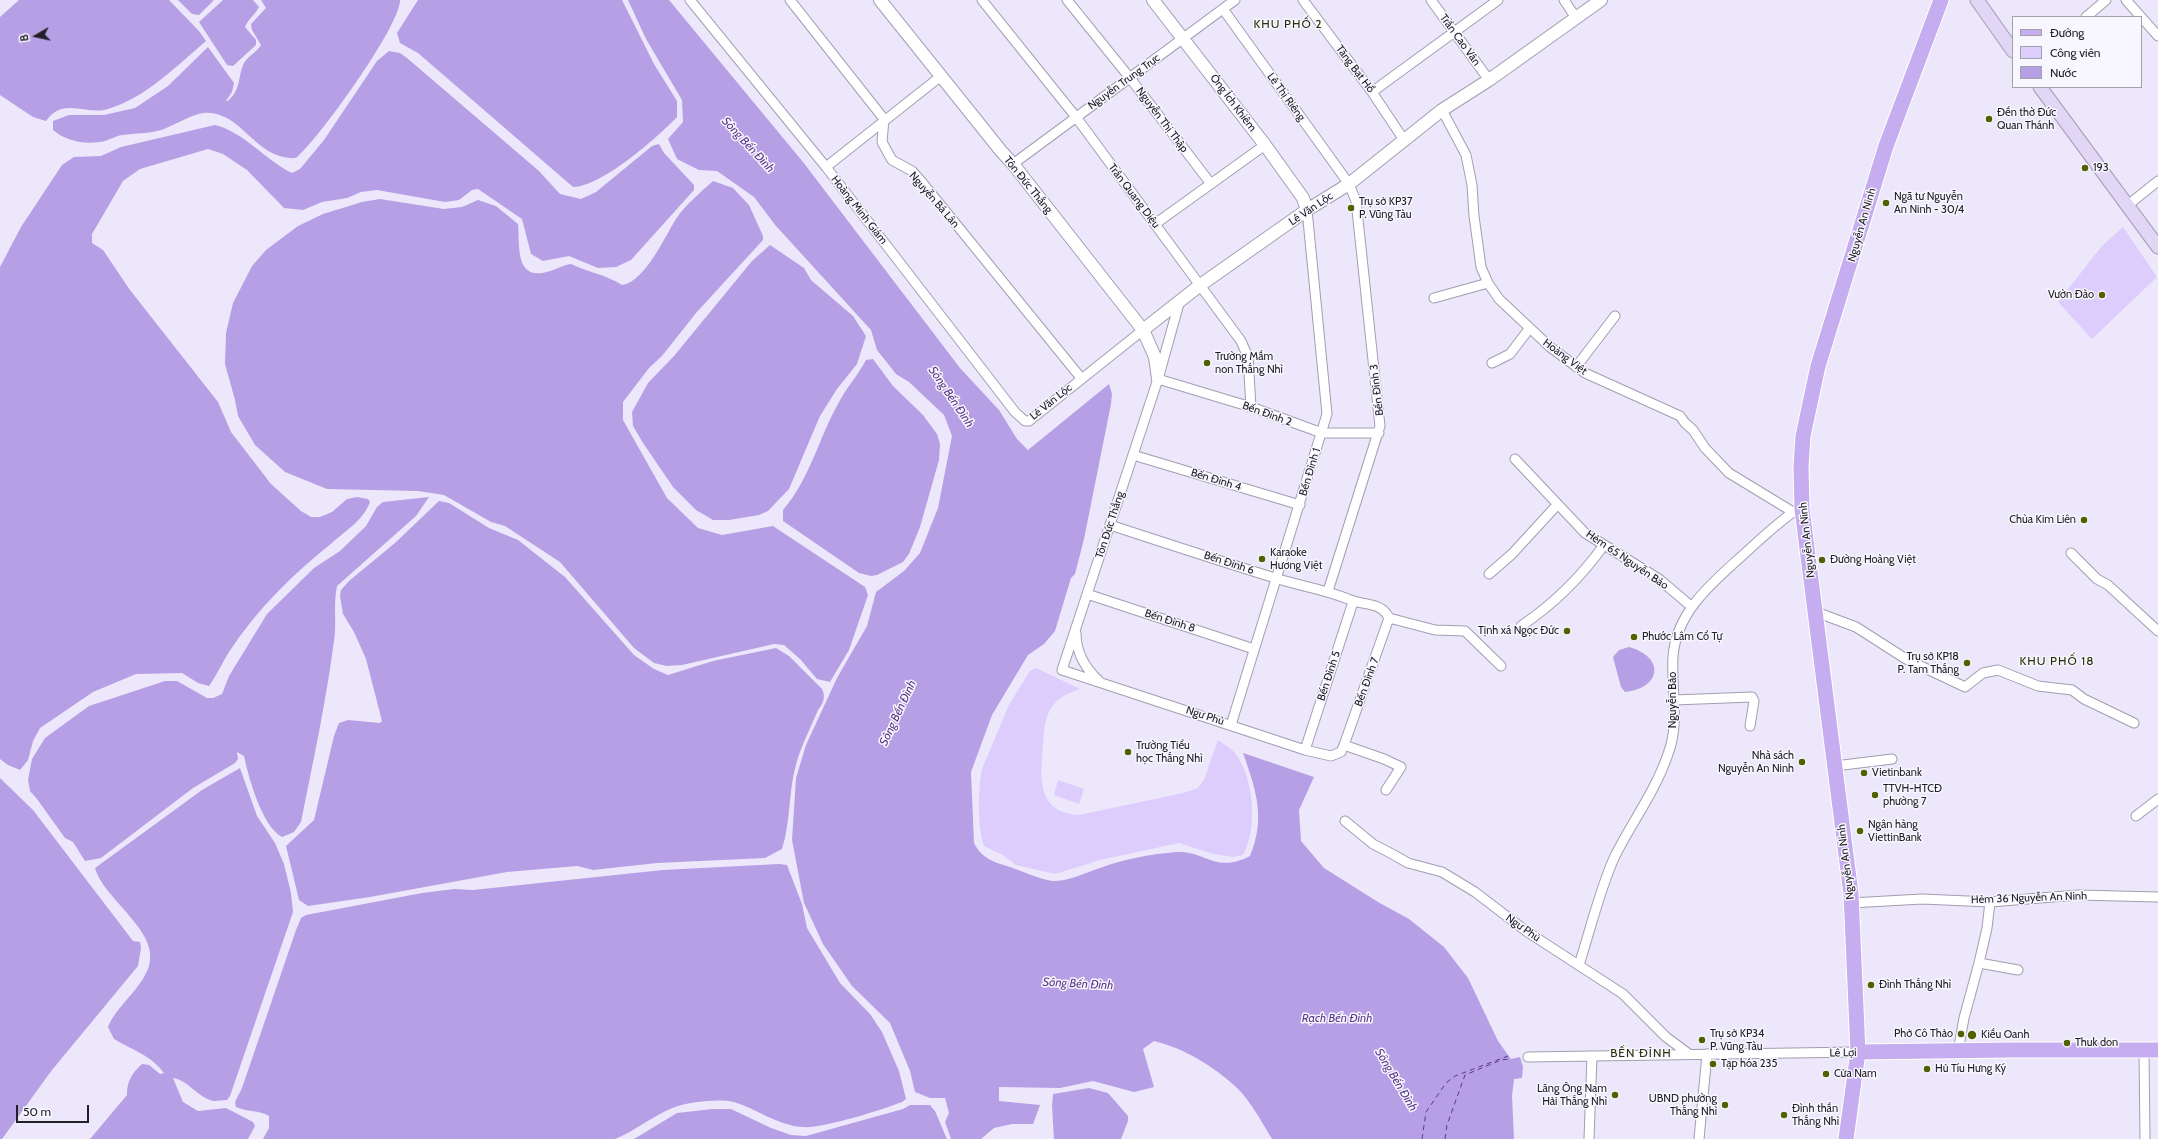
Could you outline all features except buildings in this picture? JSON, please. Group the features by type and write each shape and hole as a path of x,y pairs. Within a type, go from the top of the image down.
{"main road":[{"name":"Nguyễn An Ninh","path":"1846,1139 1858,1052 1851,903 1816,612 1798,510 1803,436 1818,366 1886,146 1941,0"},
{"path":"1976,0 2012,50"},
{"path":"2041,88 2158,247"},
{"name":"Lê Lợi","path":"1858,1052 2151,1050"}],"street":[{"name":"Hoàng Minh Giám","path":"690,0 826,167 1015,412 1025,421"},
{"path":"790,0 884,119"},
{"name":"Tôn Đức Thắng","path":"880,0 1013,164 1143,330 1155,357 1158,379"},
{"name":"Trần Quang Diệu","path":"982,0 1076,117 1241,341 1246,351 1251,407"},
{"name":"Nguyễn Thị Thập","path":"1067,0 1130,78 1211,184"},
{"name":"Ông Ích Khiêm","path":"1153,0 1303,198 1307,210"},
{"name":"Nguyễn Trung Trực","path":"1013,164 1235,0"},
{"name":"Tăng Bạt Hổ","path":"1303,0 1372,92 1404,140"},
{"name":"Trần Cao Vân","path":"1431,0 1489,80"},
{"path":"1372,92 1498,0"},
{"path":"1564,0 1576,18"},
{"name":"Lê Văn Lộc","path":"1025,421 1029,421 1180,300 1307,210 1349,184 1442,110 1489,80 1601,0"},
{"path":"2087,16 2106,0"},
{"path":"2126,0 2140,16"},
{"name":"Lê Thị Riêng","path":"1223,9 1349,184"},
{"path":"2142,18 2158,36"},
{"path":"826,167 884,119 941,76"},
{"name":"Hoàng Việt","path":"1442,110 1462,145 1469,166 1481,267 1488,283 1499,299 1529,329 1576,367 1617,389 1680,416 1693,430 1705,448 1729,473 1798,510"},
{"name":"Nguyễn Bá Lân","path":"884,119 882,142 892,160 912,172 921,181 1081,378"},
{"path":"1155,224 1264,145"},
{"path":"2128,205 2158,181"},
{"name":"Bến Đình 3","path":"1328,591 1379,433 1381,418 1371,348 1356,201 1349,184"},
{"name":"Bến Đình 1","path":"1231,725 1327,414 1307,210"},
{"path":"1434,298 1488,283"},
{"name":"Tôn Đức Thắng","path":"1062,670 1158,379 1180,300"},
{"path":"1576,367 1615,316"},
{"path":"1492,363 1510,354 1529,329"},
{"name":"Bến Đình 2","path":"1158,379 1251,407 1322,433 1379,433"},
{"name":"Bến Đình 4","path":"1133,455 1300,505"},
{"name":"Hẻm 65 Nguyễn Bảo","path":"1515,459 1585,533 1659,579 1692,607"},
{"path":"1488,574 1518,549 1557,505"},
{"name":"Nguyễn Bảo","path":"1579,965 1615,858 1632,822 1656,782 1669,753 1674,724 1673,668 1675,645 1685,616 1711,584 1778,523 1798,510"},
{"name":"Bến Đình 6","path":"1110,525 1277,579 1328,591 1353,602 1374,605 1384,609 1389,618"},
{"path":"1521,626 1561,595 1586,569 1604,545"},
{"path":"2071,553 2096,579 2108,585 2158,631"},
{"name":"Bến Đình 8","path":"1087,594 1254,649"},
{"name":"Bến Đình 5","path":"1305,750 1353,602"},
{"path":"1816,612 1856,627 1906,659 1965,687 1984,673 1998,670 2038,686 2072,690 2084,699 2134,723"},
{"path":"1389,618 1434,630 1465,631 1501,666"},
{"name":"Bến Đình 7","path":"1344,745 1389,618"},
{"path":"1076,628 1076,640 1085,666 1101,683"},
{"name":"Ngư Phủ","path":"1062,670 1305,750 1331,756 1341,752 1344,745"},
{"path":"1674,700 1752,697 1754,701 1750,726"},
{"path":"1344,745 1384,759 1400,767 1386,790"},
{"path":"1835,766 1892,759"},
{"path":"2136,816 2158,799"},
{"name":"Ngư Phủ","path":"1345,820 1373,844 1394,856 1408,863 1442,872 1475,892 1526,931 1624,994 1666,1037 1688,1054"},
{"name":"Hẻm 36 Nguyễn An Ninh","path":"1851,903 1922,899 1990,902 2078,895 2158,897"},
{"path":"1958,1052 1964,1018 1987,928 1990,902"},
{"path":"1979,963 2018,970"},
{"path":"2145,1139 2151,1050"},
{"name":"Lê Lợi","path":"1528,1057 1858,1052"},
{"path":"1699,1139 1707,1054"},
{"path":"1589,1139 1592,1056"}],"green space":[{"path":"2123,227 2157,277 2092,339 2058,302 2101,247"},
{"path":"1036,668 1080,689 1064,695 1055,703 1049,711 1045,725 1041,770 1042,781 1044,792 1048,801 1055,808 1065,813 1079,815 1183,793 1198,788 1204,780 1218,740 1235,753 1246,775 1250,789 1252,803 1251,831 1248,844 1243,855 1233,857 1213,854 1179,843 1100,860 1055,874 1016,865 1003,855 984,846 980,828 979,808 982,769 1009,705 1030,671"},
{"path":"1058,780 1084,789 1079,804 1054,795"}],"water":[{"path":"19,0 169,0 199,31 206,41 172,71 148,89 122,104 100,110 68,108 53,114 46,121 33,117 0,95 0,17"},
{"path":"178,0 214,0 199,15 192,14"},
{"path":"223,0 253,0 259,7 245,27 256,40 256,45 233,66 227,65 199,22"},
{"path":"261,0 400,0 397,13 387,33 357,82 322,129 296,158 282,157 270,152 229,119 217,114 199,114 161,130 122,135 105,141 91,143 71,140 53,130 53,121 69,115 104,115 135,108 168,86 208,47 234,83 232,92 226,101 228,101 235,92 244,63 261,45 252,30 251,24 266,8"},
{"path":"418,0 622,0 654,64 677,101 677,117 628,160 598,179 585,185 573,187 418,53 400,43 397,33"},
{"name":"Rạch Bến Đình","path":"628,0 669,0 803,162 960,368 999,410 1017,439 1028,450 1109,384 1112,394 1111,404 1084,539 1075,574 1071,578 1055,631 1044,644 1028,655 992,715 971,772 974,843 977,848 989,859 1053,881 1071,878 1128,860 1167,853 1187,852 1219,862 1228,863 1238,861 1250,856 1255,842 1258,816 1252,779 1243,753 1314,777 1299,810 1301,841 1324,868 1378,902 1409,919 1444,947 1468,978 1498,1041 1511,1059 1520,1057 1523,1067 1522,1078 1514,1079 1512,1096 1514,1139 1272,1139 1247,1099 1228,1080 1188,1053 1154,1041 1143,1049 1154,1087 1134,1092 1093,1081 1060,1088 999,1087 999,1101 1040,1105 1033,1124 1012,1124 994,1128 981,1139 951,1139 945,1122 949,1113 945,1098 930,1098 915,1092 910,1071 890,1023 852,986 823,944 804,903 792,840 796,778 806,745 837,678 867,626 876,592 904,571 920,553 938,508 952,436 944,415 909,382 896,374 877,350 871,330 776,226 754,197 717,171 699,170 677,159 668,139 683,122 682,100 646,39"},
{"path":"389,51 400,53 407,58 539,171 560,194 581,199 596,192 652,146 659,144 664,153 694,185 694,190 631,260 616,267 598,268 569,256 543,261 531,254 522,219 478,189 472,190 459,200 445,202 377,190 361,192 347,198 322,202 303,210 284,208 247,170 223,154 208,149 140,169 123,181 92,234 92,243 103,250 130,290 218,402 231,432 271,484 301,511 311,517 320,517 332,512 347,499 357,497 368,499 370,502 364,514 354,524 276,593 251,621 229,652 209,686 198,683 182,673 136,674 93,692 40,728 33,741 28,760 20,770 8,765 0,759 0,267 21,227 62,165 74,157 101,156 121,147 215,125 226,129 245,140 292,173 300,169 324,140 377,61"},
{"path":"713,181 733,188 749,205 763,236 763,240 696,313 662,356 649,368 623,402 623,420 667,498 698,528 722,535 773,526 865,587 868,595 849,650 830,682 817,679 800,659 784,645 774,644 682,665 667,666 654,663 634,648 560,562 505,526 491,522 444,495 418,491 327,489 285,472 255,445 238,416 225,364 226,333 233,303 252,266 266,250 298,226 323,214 362,202 380,199 444,209 462,207 478,200 496,206 518,224 521,260 530,272 538,273 550,271 571,264 622,285 639,276 654,257 676,219 693,199"},
{"path":"770,245 804,268 811,280 853,316 866,336 857,364 837,389 820,416 789,489 768,511 759,515 729,520 713,520 696,510 673,487 633,426 632,412 648,383 674,356 752,261"},
{"path":"873,359 893,386 923,415 937,434 940,444 939,460 920,527 909,554 903,562 877,575 871,576 859,573 783,521 783,510 800,485 832,415 842,397 866,360"},
{"path":"429,497 416,516 337,586 335,600 335,634 331,664 301,822 294,832 282,837 268,823 257,801 244,756 237,752 238,759 235,763 193,788 101,858 85,861 73,842 65,838 30,791 28,780 32,759 45,738 89,706 165,681 177,681 207,698 213,698 222,694 229,676 267,614 314,568 340,551 366,526 377,507 383,502"},
{"path":"439,501 449,503 489,528 518,540 565,577 634,655 654,669 668,675 713,661 776,648 789,656 822,689 824,695 823,703 818,710 804,742 794,772 787,828 782,849 765,858 657,863 593,870 577,866 507,872 370,897 308,906 299,900 286,846 314,820 334,736 339,723 348,720 380,723 382,721 366,659 354,632 343,614 340,596 341,590 349,581 395,543"},
{"path":"1629,647 1641,652 1649,658 1653,665 1654,672 1652,679 1646,685 1625,692 1621,687 1613,657 1619,650"},
{"path":"240,768 257,816 275,843 284,864 291,893 293,912 230,1096 227,1100 214,1101 203,1096 178,1079 173,1078 183,1102 198,1111 226,1108 253,1122 255,1126 248,1139 90,1139 127,1095 130,1078 142,1064 149,1065 160,1074 164,1073 147,1057 114,1039 108,1027 112,1019 145,975 149,966 150,953 146,940 139,928 100,880 95,868 202,790"},
{"path":"0,778 33,810 133,941 140,942 141,948 138,966 52,1070 2,1139 0,1139"},
{"path":"779,864 787,865 802,904 807,928 840,983 870,1014 882,1032 899,1071 906,1099 902,1102 837,1122 811,1127 802,1127 784,1123 734,1102 718,1100 696,1102 681,1105 661,1113 615,1139 263,1139 269,1128 269,1116 236,1107 235,1102 242,1088 296,930 301,918 306,915 422,893 454,889 473,890 663,870"},
{"path":"1089,1088 1108,1093 1128,1116 1128,1121 1121,1139 1054,1139 1052,1106 1053,1094"},
{"path":"910,1105 930,1105 935,1111 947,1139 634,1139 677,1113 713,1109 731,1109 771,1128 791,1135 806,1136 903,1109"}],"ferry route":[{"path":"1422,1139 1426,1112 1446,1083 1455,1076 1508,1056"},
{"path":"1445,1139 1447,1125 1465,1075 1501,1060 1509,1059"}],"place":[{"name":"Đền thờ Đức Quan Thánh","path":"1989,119"},
{"name":"193","path":"2085,168"},
{"name":"Ngã tư Nguyễn An Ninh - 30/4","path":"1886,203"},
{"name":"Trụ sở KP37 P. Vũng Tàu","path":"1351,208"},
{"name":"Vườn Đào","path":"2102,295"},
{"name":"Trường Mầm non Thắng Nhì","path":"1207,363"},
{"name":"Chùa Kim Liên","path":"2084,520"},
{"name":"Karaoke Hương Việt","path":"1262,559"},
{"name":"Đường Hoàng Việt","path":"1822,560"},
{"name":"Tịnh xá Ngọc Đức","path":"1567,631"},
{"name":"Phước Lâm Cổ Tự","path":"1634,637"},
{"name":"Trụ sở KP18 P. Tam Thắng","path":"1967,663"},
{"name":"Trường Tiểu học Thắng Nhì","path":"1128,752"},
{"name":"Nhà sách Nguyễn An Ninh","path":"1802,762"},
{"name":"Vietinbank","path":"1864,773"},
{"name":"TTVH-HTCĐ phường 7","path":"1875,795"},
{"name":"Ngân hàng ViettinBank","path":"1860,831"},
{"name":"Đình Thắng Nhì","path":"1871,985"},
{"name":"Phở Cô Thảo","path":"1961,1034"},
{"name":"Kiều Oanh","path":"1972,1035"},
{"name":"Trụ sở KP34 P. Vũng Tàu","path":"1702,1040"},
{"name":"Thuk don","path":"2067,1043"},
{"name":"Tạp hóa 235","path":"1713,1064"},
{"name":"Hủ Tíu Hưng Ký","path":"1927,1069"},
{"name":"Cửa Nam","path":"1826,1074"},
{"name":"Lăng Ông Nam Hải Thắng Nhì","path":"1615,1095"},
{"name":"UBND phường Thắng Nhì","path":"1725,1105"},
{"name":"Đình thần Thắng Nhì","path":"1784,1115"}],"district":[{"name":"KHU PHỐ 2","path":"1288,24"},
{"name":"KHU PHỐ 18","path":"2057,661"},
{"name":"BẾN ĐÌNH","path":"1641,1053"}],"water label":[{"name":"Sông Bến Đình","path":"748,145"},
{"name":"Sông Bến Đình","path":"951,397"},
{"name":"Sông Bến Đình","path":"898,713"},
{"name":"Sông Bến Đình","path":"1078,984"},
{"name":"Sông Bến Đình","path":"1396,1080"}]}
